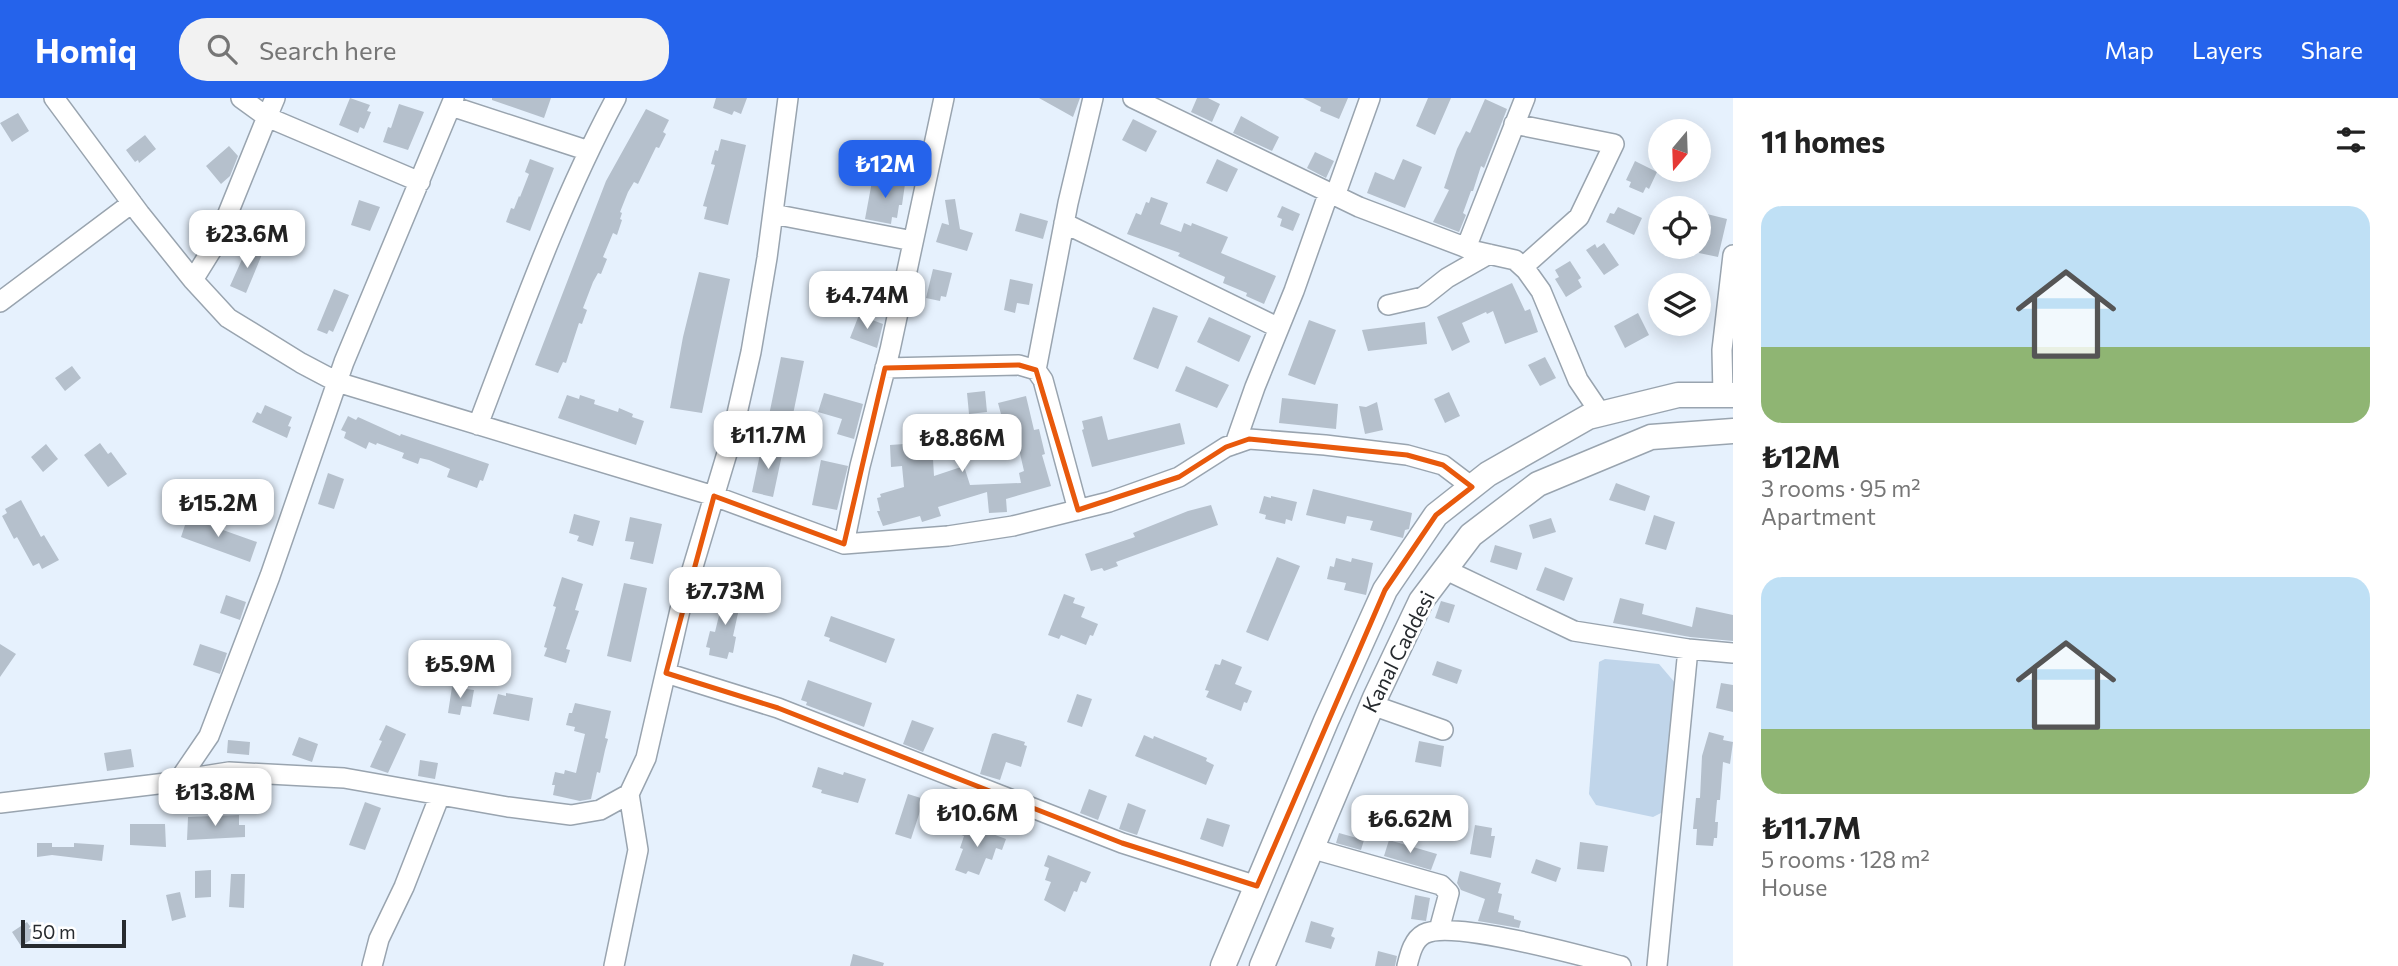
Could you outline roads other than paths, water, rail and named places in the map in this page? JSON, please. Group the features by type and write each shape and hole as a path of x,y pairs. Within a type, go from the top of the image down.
{"main road":[{"path":"1223,966 1326,721 1385,590 1436,515 1488,474 1588,418 1678,395 1728,395"},
{"name":"Kanal Caddesi","path":"1262,966 1372,705 1421,601 1471,535 1538,484 1651,437 1733,431"}],"street":[{"path":"54,98 193,280 228,317 301,363 337,382 714,496 844,544 961,534 1013,526 1110,502 1179,477 1226,447 1249,439 1407,455 1443,464 1472,487"},
{"path":"242,98 267,117 420,182"},
{"path":"193,280 216,243 275,98"},
{"path":"478,425 589,151 616,98"},
{"path":"614,966 638,850 629,794 646,758 680,610 731,440 751,352 788,98"},
{"path":"844,544 944,98"},
{"path":"1035,370 1064,223 1093,98"},
{"path":"1133,98 1359,207 1466,248 1515,260 1541,292 1578,380 1601,414"},
{"path":"1234,444 1370,98"},
{"path":"1466,248 1525,98"},
{"path":"179,780 209,736 270,576 337,382 453,102 589,151"},
{"path":"1514,124 1614,144 1579,217 1523,267"},
{"path":"0,302 132,203"},
{"path":"773,214 914,241"},
{"path":"1064,223 1279,328"},
{"path":"1388,304 1423,297 1447,278 1489,254"},
{"path":"1728,395 1722,350 1733,255"},
{"path":"885,368 1019,365 1035,370 1043,380 1078,510"},
{"path":"1444,569 1574,631 1688,649 1733,653"},
{"path":"1657,966 1688,649"},
{"path":"666,673 778,708 1122,843 1256,886"},
{"path":"1372,705 1443,730"},
{"path":"0,803 229,772 344,778 508,807 571,815 600,810 629,794"},
{"path":"372,966 379,939 404,887 440,794"},
{"path":"1310,848 1441,885 1449,893 1439,930"},
{"path":"1407,966 1412,948 1421,935 1439,930 1466,931 1552,947 1621,966"}]}
